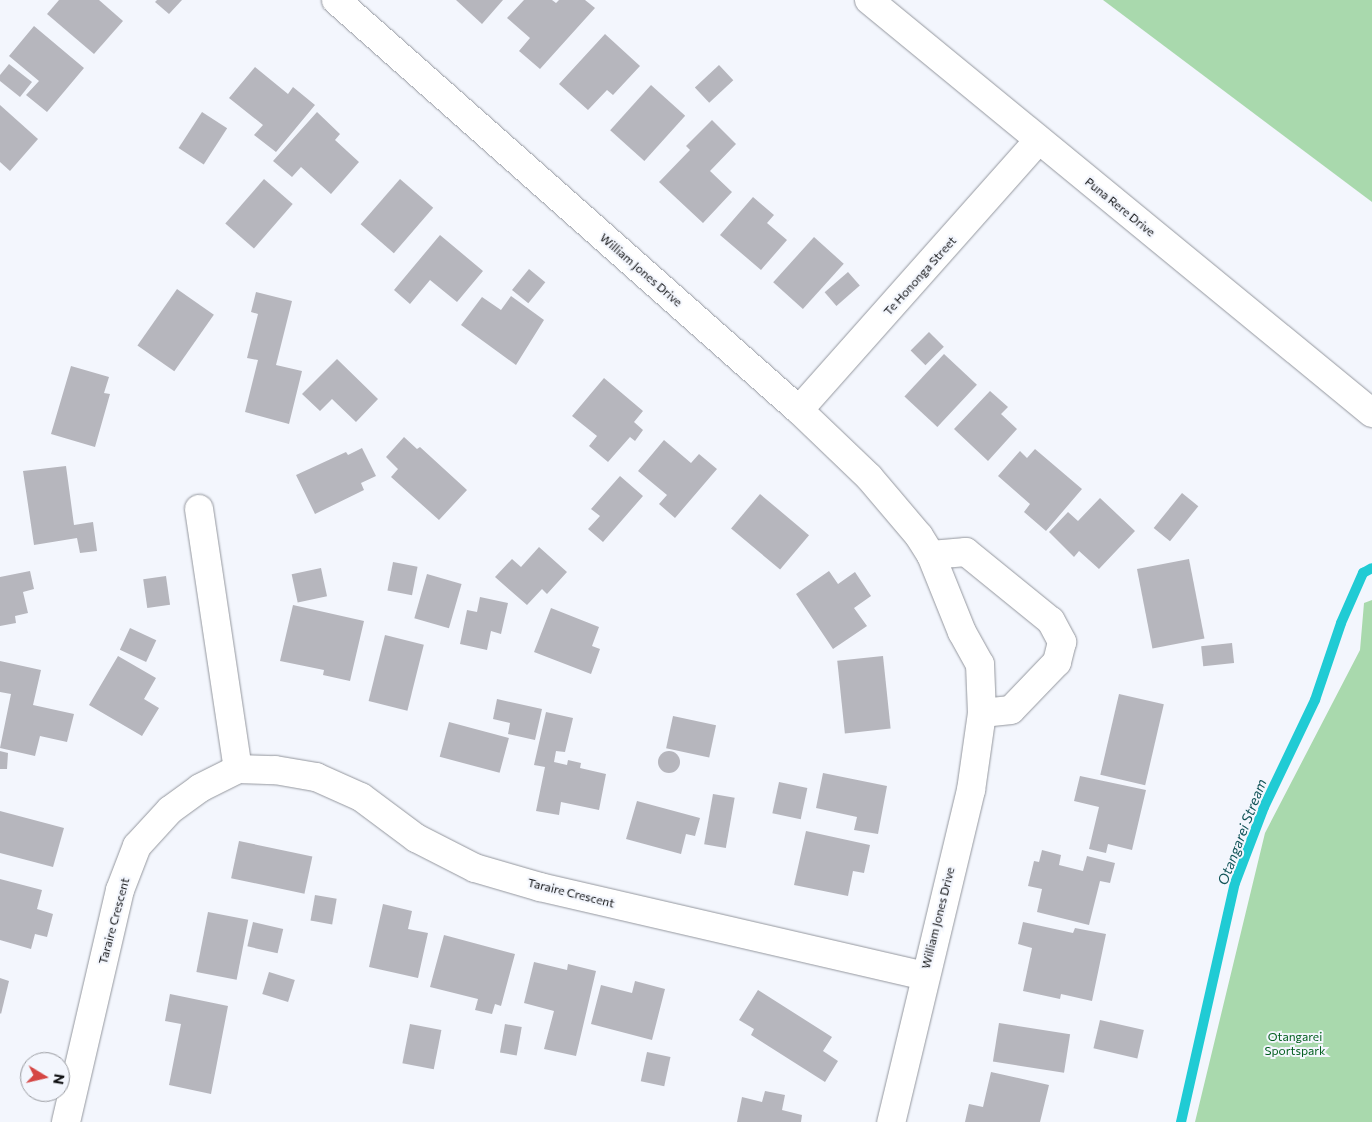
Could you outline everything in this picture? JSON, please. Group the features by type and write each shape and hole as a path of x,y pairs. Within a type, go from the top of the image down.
{"street":[{"name":"William Jones Drive","path":"336,0 799,410 869,477 920,536 931,555 962,632 980,664 982,713 971,790 924,976 891,1122"},
{"name":"Puna Rere Drive","path":"869,0 1372,413"},
{"name":"Te Hononga Street","path":"799,410 1039,140"},
{"path":"199,510 238,769"},
{"path":"931,555 966,552 1051,621 1062,642 1057,662 1011,710 982,713"},
{"name":"Taraire Crescent","path":"66,1122 120,890 137,846 170,810 200,788 238,769 275,770 316,777 361,797 416,838 475,868 540,887 924,976"}],"green space":[{"path":"1103,0 1372,0 1372,202"},
{"name":"Otangarei Sportspark","path":"1372,600 1372,1122 1195,1122 1265,833 1360,650 1364,603"}],"building":[{"path":"59,0 99,0 123,21 94,54 47,14"},
{"path":"157,0 182,0 169,14 155,2"},
{"path":"456,0 503,0 482,24"},
{"path":"524,0 552,0 556,3 559,0 585,0 595,8 540,69 519,51 530,38 507,18"},
{"path":"34,26 84,68 47,112 26,95 39,81 9,56"},
{"path":"605,34 640,66 613,95 607,90 588,110 559,84"},
{"path":"9,64 32,82 20,97 0,81 0,75"},
{"path":"719,65 733,80 709,103 695,88"},
{"path":"255,67 288,94 293,87 315,105 276,152 254,135 263,125 229,98"},
{"path":"651,85 685,116 644,161 610,130"},
{"path":"0,105 38,139 10,171 0,162"},
{"path":"202,112 227,128 204,164 179,148"},
{"path":"317,112 340,134 335,140 359,162 331,194 301,167 292,177 273,161"},
{"path":"712,120 736,144 710,171 732,192 703,223 659,182 690,150 686,146"},
{"path":"264,179 293,204 254,248 225,224"},
{"path":"400,179 433,208 394,253 361,224"},
{"path":"753,197 774,215 767,223 787,240 761,270 720,235"},
{"path":"440,235 483,271 457,302 430,280 410,304 394,290"},
{"path":"814,237 844,264 803,309 773,282"},
{"path":"529,269 545,282 528,303 512,290"},
{"path":"848,272 860,286 836,306 825,292"},
{"path":"177,289 214,315 174,371 137,346"},
{"path":"256,292 292,301 276,365 302,371 289,424 245,412 258,360 247,358 258,314 251,312"},
{"path":"511,296 544,320 516,365 461,325 482,297 501,310"},
{"path":"929,332 944,347 925,365 911,350"},
{"path":"944,354 977,385 937,427 904,396"},
{"path":"337,359 378,399 356,422 332,399 320,411 302,394"},
{"path":"71,366 109,377 104,393 110,394 95,447 51,434"},
{"path":"604,378 643,411 634,422 643,430 635,441 630,437 608,462 589,446 597,436 572,416"},
{"path":"990,391 1008,407 1001,414 1017,429 988,461 954,429"},
{"path":"404,437 417,449 420,447 467,490 439,520 391,477 398,469 386,457"},
{"path":"664,440 691,463 699,454 717,469 675,518 659,504 667,495 638,471"},
{"path":"362,448 376,476 361,483 364,490 315,514 296,475 346,452 348,455"},
{"path":"1035,449 1082,489 1046,531 1024,512 1030,504 998,476 1020,451 1027,458"},
{"path":"66,466 74,525 93,522 97,551 80,553 77,538 34,545 23,471"},
{"path":"620,476 643,496 603,542 588,529 600,516 591,509"},
{"path":"1182,493 1198,506 1170,541 1154,528"},
{"path":"760,494 809,535 780,570 731,528"},
{"path":"1100,498 1135,531 1099,569 1079,551 1074,557 1049,532 1068,512 1078,521"},
{"path":"539,547 567,572 547,594 542,589 527,605 495,577 512,559 521,567"},
{"path":"1189,559 1204,639 1152,649 1137,569"},
{"path":"393,562 418,567 412,595 387,590"},
{"path":"321,568 327,596 298,603 292,574"},
{"path":"30,571 34,589 23,592 28,613 15,616 16,623 0,626 0,577"},
{"path":"829,571 838,584 855,572 871,596 854,608 867,626 833,649 796,594"},
{"path":"427,574 462,584 449,628 414,618"},
{"path":"166,576 170,605 147,608 143,579"},
{"path":"480,597 508,603 501,634 491,631 487,650 460,644 467,610 477,612"},
{"path":"293,605 364,621 350,681 323,675 324,670 280,661"},
{"path":"551,608 599,627 592,646 600,649 591,674 534,652"},
{"path":"130,628 156,640 146,662 120,650"},
{"path":"385,635 424,645 407,711 369,701"},
{"path":"1232,643 1234,663 1203,666 1201,646"},
{"path":"118,656 156,678 144,699 159,708 142,736 89,705"},
{"path":"883,656 891,729 845,733 837,661"},
{"path":"0,661 41,670 33,705 74,714 67,742 40,736 35,756 0,748 11,694 0,692"},
{"path":"1119,694 1164,704 1145,785 1100,775"},
{"path":"497,699 542,709 535,740 508,734 510,723 493,719"},
{"path":"546,712 573,718 565,752 556,751 554,762 567,765 568,760 581,763 580,768 606,774 599,810 561,802 559,815 536,811 545,767 534,765"},
{"path":"673,716 716,725 709,757 666,748"},
{"path":"449,722 509,738 500,773 440,757"},
{"path":"0,751 8,753 7,769 0,769"},
{"path":"669,751 677,754 680,762 677,770 669,773 661,770 658,762 661,754"},
{"path":"823,773 887,786 878,834 854,830 857,817 816,808"},
{"path":"1080,776 1146,790 1132,850 1108,844 1106,853 1089,849 1099,807 1074,801"},
{"path":"779,782 807,788 801,819 772,813"},
{"path":"713,794 735,798 726,848 704,844"},
{"path":"637,801 700,818 695,836 686,834 681,854 626,839"},
{"path":"0,811 64,828 53,867 0,853"},
{"path":"806,831 870,845 864,873 853,871 848,896 794,885"},
{"path":"239,841 312,857 304,894 231,878"},
{"path":"1042,850 1061,855 1059,865 1083,871 1087,856 1115,863 1110,883 1100,881 1089,925 1037,912 1042,889 1028,886 1034,861 1039,862"},
{"path":"0,879 42,890 37,909 53,914 47,937 35,934 31,949 0,940"},
{"path":"315,895 337,899 332,924 310,921"},
{"path":"383,904 412,911 408,929 428,933 418,978 369,967"},
{"path":"208,912 248,920 237,980 196,972"},
{"path":"253,922 283,929 278,953 247,946"},
{"path":"1023,922 1073,933 1075,928 1106,934 1092,1001 1061,994 1060,999 1023,991 1032,948 1018,944"},
{"path":"444,935 515,954 501,1006 495,1004 492,1014 475,1010 478,999 430,987"},
{"path":"534,962 567,970 568,964 596,971 576,1056 544,1049 554,1011 524,1003"},
{"path":"269,972 295,980 288,1002 262,994"},
{"path":"0,978 9,981 1,1014 0,1013"},
{"path":"635,981 665,989 652,1040 591,1024 601,985 632,993"},
{"path":"758,990 832,1037 823,1051 838,1061 825,1082 751,1035 754,1029 739,1020"},
{"path":"170,994 228,1006 211,1094 169,1085 181,1024 165,1021"},
{"path":"1100,1020 1144,1030 1137,1058 1093,1048"},
{"path":"999,1023 1070,1034 1064,1073 993,1062"},
{"path":"410,1024 441,1030 434,1069 402,1063"},
{"path":"505,1024 522,1027 517,1056 500,1053"},
{"path":"647,1052 670,1057 664,1086 641,1081"},
{"path":"991,1072 1049,1085 1040,1122 965,1122 969,1104 983,1107"},
{"path":"765,1091 785,1095 782,1110 802,1115 801,1122 737,1122 742,1097 762,1102"}],"waterway":[{"name":"Otangarei Stream","path":"1181,1122 1235,883 1264,807 1315,700 1341,623 1363,573 1372,568"}]}
